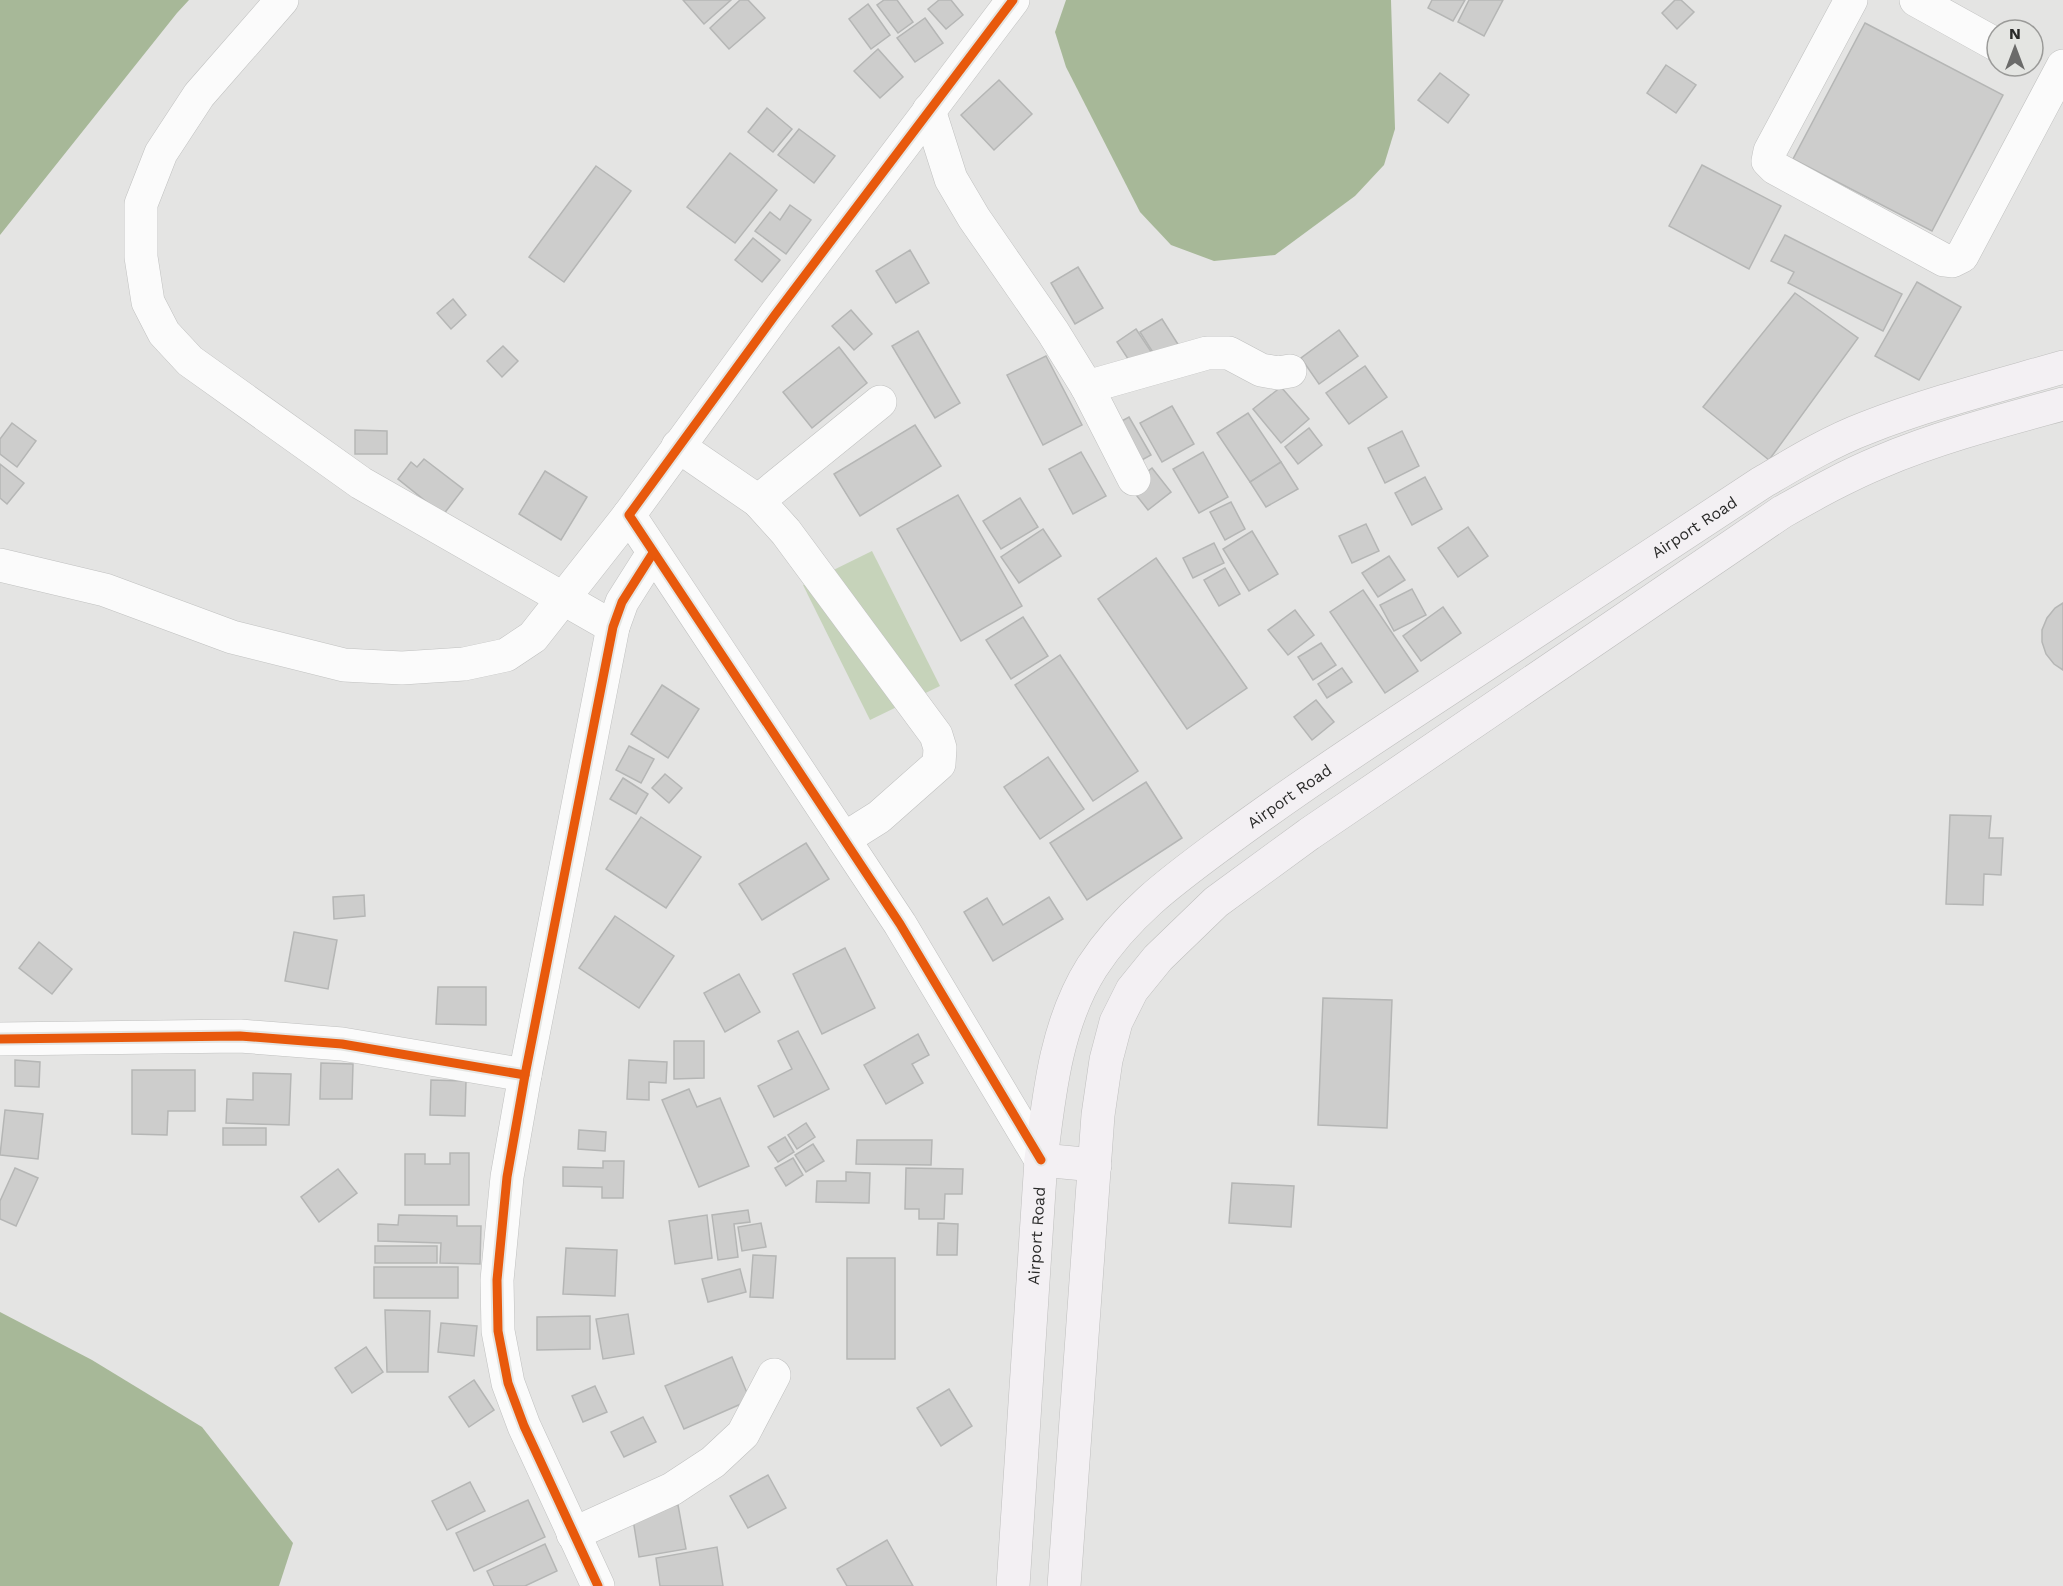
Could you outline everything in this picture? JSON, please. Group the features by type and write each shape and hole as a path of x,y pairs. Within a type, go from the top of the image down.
{"main road":[{"name":"Airport Road","path":"1013,1586 1041,1160 1047,1106 1057,1053 1072,1006 1092,967 1119,931 1145,903 1285,797 1761,483 1820,449 1864,428 1925,406 2063,367"},
{"path":"1064,1586 1098,1114 1106,1060 1116,1022 1132,990 1158,958 1216,902 1309,834 1782,512 1838,481 1879,462 1940,439 2063,404"},
{"path":"1072,1006 1116,1022"},
{"path":"1041,1160 1095,1165"}],"street":[{"path":"282,0 199,95 160,153 141,204 141,257 148,302 164,333 190,362 361,483 613,627"},
{"path":"0,565 105,590 232,637 344,665 402,668 464,664 506,655 533,637 629,515 678,446 1013,0"},
{"path":"1851,0 1770,151 1768,161 1775,168 1944,260 1952,261 1962,256 2051,70"},
{"path":"1916,0 1985,38"},
{"path":"929,110 951,178 974,218 1053,332 1086,387 1134,479"},
{"path":"1086,387 1207,353 1229,353 1261,370 1278,373 1290,371"},
{"path":"758,501 880,402"},
{"path":"678,446 758,501 786,532 936,735 940,748 939,765 879,818 844,839"},
{"path":"629,515 844,839 952,1009 1041,1160"},
{"path":"598,1586 524,1425 508,1383 498,1331 497,1280 507,1177 613,627 622,602 653,553"},
{"path":"0,1039 240,1036 342,1044 525,1076"},
{"path":"573,1534 672,1489 713,1462 743,1434 774,1375"}],"shaded area":[{"path":"0,0 189,0 0,235"},
{"path":"1066,0 1391,0 1395,129 1384,165 1355,196 1275,255 1214,261 1171,245 1140,212 1066,67 1055,32"},
{"path":"872,551 940,686 870,720 803,585"},
{"path":"0,1312 92,1360 202,1427 293,1543 279,1586 0,1586"}],"building":[{"path":"683,0 731,0 704,24"},
{"path":"740,0 748,0 765,18 729,49 710,28"},
{"path":"884,0 897,0 913,22 898,33 877,5"},
{"path":"939,0 951,0 963,15 946,29 928,9"},
{"path":"1432,0 1465,0 1453,21 1428,8"},
{"path":"1469,0 1503,0 1484,36 1458,22"},
{"path":"1675,0 1681,0 1694,12 1677,29 1662,13"},
{"path":"868,4 890,35 871,49 849,19"},
{"path":"925,18 943,43 915,62 897,38"},
{"path":"1865,23 2003,95 1932,231 1793,159"},
{"path":"878,49 903,77 880,98 854,71"},
{"path":"1666,65 1696,85 1676,113 1647,93"},
{"path":"1440,73 1469,95 1448,123 1418,100"},
{"path":"999,80 1032,114 994,150 961,115"},
{"path":"767,108 792,129 773,152 748,132"},
{"path":"799,129 835,156 814,183 778,155"},
{"path":"730,153 777,190 735,243 687,207"},
{"path":"1702,165 1781,206 1749,269 1669,226"},
{"path":"596,166 631,191 564,282 529,257"},
{"path":"790,205 811,220 786,254 755,231 770,212 780,220"},
{"path":"1785,235 1902,294 1883,331 1788,283 1794,272 1771,261"},
{"path":"753,238 780,260 762,282 735,260"},
{"path":"910,250 929,283 896,303 876,271"},
{"path":"1078,267 1103,308 1075,324 1051,283"},
{"path":"1917,282 1961,307 1919,380 1875,356"},
{"path":"1795,293 1858,338 1769,460 1703,407"},
{"path":"453,299 466,315 451,329 437,313"},
{"path":"851,310 872,334 854,350 832,326"},
{"path":"1162,319 1181,349 1159,362 1140,332"},
{"path":"1136,329 1154,356 1134,368 1117,342"},
{"path":"1339,330 1358,356 1319,384 1301,358"},
{"path":"918,331 960,403 935,418 892,346"},
{"path":"503,346 518,361 502,377 487,361"},
{"path":"839,347 867,383 812,428 783,392"},
{"path":"1046,356 1082,425 1043,445 1007,375"},
{"path":"1365,366 1387,397 1349,424 1326,393"},
{"path":"1281,387 1309,419 1281,443 1253,409"},
{"path":"1172,406 1194,444 1162,462 1140,423"},
{"path":"1248,413 1281,462 1250,482 1217,433"},
{"path":"1129,417 1151,455 1131,466 1109,428"},
{"path":"12,423 36,441 17,467 0,454 0,439"},
{"path":"915,425 941,466 860,516 834,474"},
{"path":"1309,428 1322,445 1298,464 1285,447"},
{"path":"355,430 387,431 387,454 355,454"},
{"path":"1402,431 1419,466 1385,483 1368,448"},
{"path":"1081,452 1106,496 1073,514 1049,469"},
{"path":"1203,452 1228,497 1199,513 1173,469"},
{"path":"424,459 463,489 443,515 398,479 411,462 417,467"},
{"path":"1281,462 1298,489 1266,507 1250,482"},
{"path":"0,464 24,483 7,504 0,498"},
{"path":"1152,468 1171,492 1148,510 1129,486"},
{"path":"545,471 587,497 561,540 519,514"},
{"path":"1425,477 1442,509 1412,525 1395,493"},
{"path":"958,495 1022,606 961,641 897,529"},
{"path":"1020,498 1038,527 1001,549 983,521"},
{"path":"1231,502 1245,529 1225,540 1210,512"},
{"path":"1366,524 1379,551 1352,563 1339,536"},
{"path":"1468,527 1488,556 1458,577 1438,548"},
{"path":"1043,529 1061,556 1019,583 1001,557"},
{"path":"1252,531 1278,574 1249,591 1223,549"},
{"path":"1214,543 1224,563 1193,578 1183,558"},
{"path":"1389,556 1405,580 1378,597 1362,573"},
{"path":"1156,558 1247,688 1187,729 1098,599"},
{"path":"1225,568 1240,594 1219,606 1204,580"},
{"path":"1412,589 1426,615 1394,631 1380,605"},
{"path":"1363,590 1418,671 1385,693 1330,612"},
{"path":"2063,603 2063,670 2046,654 2042,642 2042,630 2047,618 2055,608"},
{"path":"1443,607 1461,633 1421,661 1403,636"},
{"path":"1295,610 1314,635 1288,655 1268,630"},
{"path":"1023,617 1048,656 1011,679 986,640"},
{"path":"1321,643 1336,665 1313,680 1298,657"},
{"path":"1060,655 1138,771 1093,801 1015,685"},
{"path":"1342,668 1352,682 1327,698 1318,684"},
{"path":"662,685 699,709 668,758 631,734"},
{"path":"1316,700 1334,722 1312,740 1294,717"},
{"path":"629,746 654,759 641,783 616,770"},
{"path":"1048,757 1084,809 1040,839 1004,787"},
{"path":"665,774 682,788 669,803 652,788"},
{"path":"623,778 648,794 636,814 610,799"},
{"path":"1146,782 1182,838 1087,900 1050,843"},
{"path":"1950,815 1991,816 1989,838 2003,838 2001,875 1984,874 1983,905 1946,904"},
{"path":"641,817 701,857 666,908 606,869"},
{"path":"806,843 829,879 762,920 739,884"},
{"path":"364,895 365,916 334,919 333,897"},
{"path":"1049,897 1063,919 993,961 964,912 987,898 1003,925"},
{"path":"615,916 674,956 639,1008 579,968"},
{"path":"294,932 337,940 328,989 285,981"},
{"path":"39,942 72,969 52,994 19,968"},
{"path":"845,948 875,1008 822,1034 793,974"},
{"path":"739,974 760,1012 725,1032 704,993"},
{"path":"438,987 486,987 486,1025 436,1024"},
{"path":"1323,998 1392,1000 1387,1128 1318,1125"},
{"path":"798,1031 829,1089 774,1117 758,1086 792,1069 778,1041"},
{"path":"918,1034 929,1055 912,1064 923,1083 886,1104 864,1065"},
{"path":"674,1041 704,1041 704,1078 674,1079"},
{"path":"15,1060 40,1062 39,1087 15,1086"},
{"path":"629,1060 667,1062 666,1083 649,1082 649,1100 627,1099"},
{"path":"321,1063 353,1064 352,1099 320,1099"},
{"path":"132,1070 195,1070 195,1111 168,1111 167,1135 132,1134"},
{"path":"253,1073 291,1074 289,1125 226,1123 227,1099 253,1100"},
{"path":"431,1080 466,1081 465,1116 430,1115"},
{"path":"689,1089 697,1107 720,1098 749,1166 699,1187 662,1100"},
{"path":"5,1110 43,1114 38,1159 0,1155"},
{"path":"806,1123 815,1137 797,1149 788,1135"},
{"path":"223,1128 266,1128 266,1145 223,1145"},
{"path":"579,1130 606,1132 605,1151 578,1149"},
{"path":"785,1137 794,1152 778,1162 768,1147"},
{"path":"857,1140 932,1140 931,1165 856,1164"},
{"path":"813,1144 824,1161 806,1172 795,1155"},
{"path":"450,1153 469,1153 469,1205 405,1205 405,1154 425,1154 425,1164 450,1164"},
{"path":"793,1158 803,1175 786,1186 775,1168"},
{"path":"603,1161 624,1161 623,1198 602,1198 602,1187 563,1186 563,1167 603,1168"},
{"path":"15,1168 38,1178 16,1226 0,1219 0,1201"},
{"path":"906,1168 963,1169 962,1194 945,1194 944,1219 919,1219 919,1209 905,1209"},
{"path":"338,1169 357,1193 319,1222 301,1197"},
{"path":"846,1172 870,1173 869,1203 816,1202 817,1181 846,1181"},
{"path":"1232,1183 1294,1186 1291,1227 1229,1223"},
{"path":"748,1210 750,1222 734,1224 738,1257 718,1260 712,1215"},
{"path":"399,1215 457,1216 457,1226 481,1226 480,1264 440,1263 441,1243 378,1241 378,1224 398,1225"},
{"path":"707,1215 712,1258 675,1264 669,1221"},
{"path":"761,1223 766,1247 742,1251 738,1227"},
{"path":"938,1223 958,1224 957,1255 937,1255"},
{"path":"375,1246 437,1246 437,1263 375,1263"},
{"path":"566,1248 617,1250 615,1296 563,1294"},
{"path":"753,1255 776,1256 773,1298 750,1297"},
{"path":"847,1258 895,1258 895,1359 847,1359"},
{"path":"374,1267 458,1267 458,1298 374,1298"},
{"path":"740,1269 746,1292 708,1302 702,1279"},
{"path":"385,1310 430,1311 428,1372 387,1372"},
{"path":"628,1314 634,1354 603,1359 596,1319"},
{"path":"590,1316 590,1349 537,1350 537,1317"},
{"path":"441,1323 477,1326 474,1356 438,1352"},
{"path":"366,1347 383,1372 352,1393 335,1368"},
{"path":"732,1357 750,1400 684,1429 665,1386"},
{"path":"474,1380 494,1410 469,1427 449,1397"},
{"path":"595,1386 607,1412 583,1422 572,1396"},
{"path":"949,1389 972,1426 941,1446 917,1408"},
{"path":"643,1417 656,1442 624,1457 611,1432"},
{"path":"768,1475 786,1508 748,1528 730,1496"},
{"path":"470,1482 485,1511 447,1530 432,1501"},
{"path":"528,1500 545,1537 474,1571 456,1533"},
{"path":"678,1505 686,1549 639,1557 632,1513"},
{"path":"887,1540 913,1586 847,1586 837,1569"},
{"path":"545,1544 557,1571 525,1586 494,1586 487,1571"},
{"path":"717,1547 723,1586 660,1586 656,1558"}],"cycle path":[{"path":"1013,0 775,315 629,515 900,924 1041,1160"},
{"path":"598,1586 524,1426 508,1383 498,1331 497,1280 507,1177 525,1075 613,627 622,602 653,553"},
{"path":"0,1039 240,1036 342,1044 525,1075"}]}
